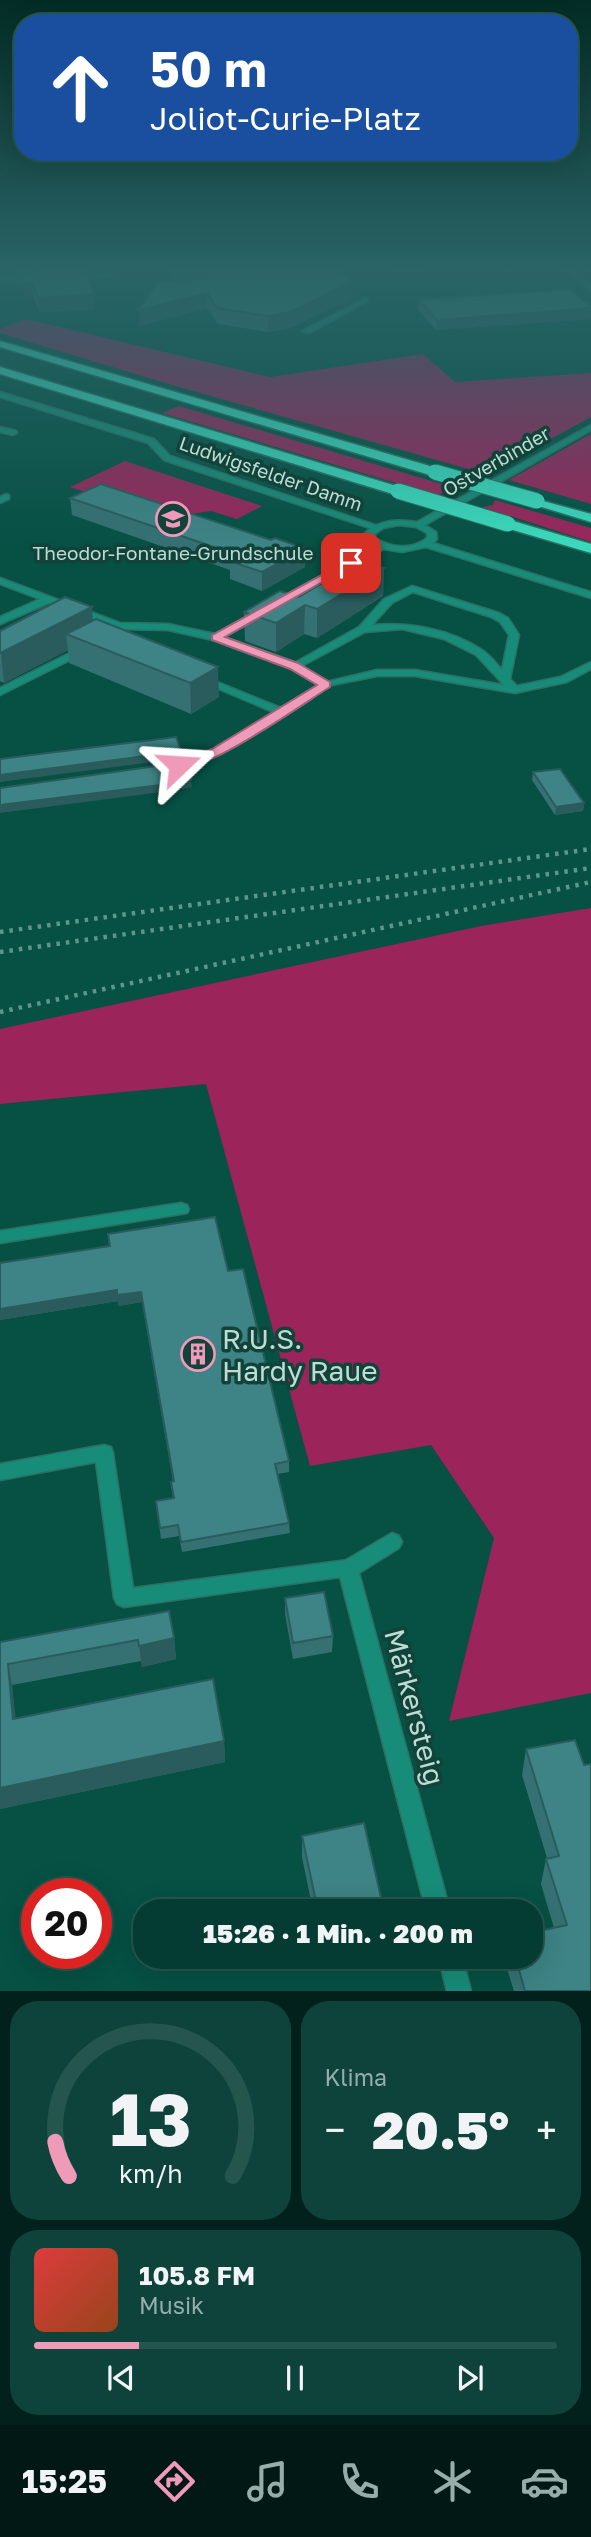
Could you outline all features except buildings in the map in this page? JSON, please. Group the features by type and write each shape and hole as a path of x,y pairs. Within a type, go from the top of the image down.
{"highway":[{"path":"61,362 591,518"},
{"path":"0,370 591,549"}],"street":[{"name":"Ludwigsfelder Damm","path":"0,394 151,441 167,458 376,527"},
{"name":"Ostverbinder","path":"418,525 591,427"},
{"path":"0,429 13,433"},
{"path":"426,544 432,534 418,525 399,522 376,527 370,537 383,546 403,549 426,544 591,595"},
{"path":"216,637 383,546"},
{"path":"0,581 49,599 120,632"},
{"path":"294,666 363,629 388,601 412,589 504,620 514,635 505,679"},
{"path":"0,621 49,599"},
{"path":"363,629 402,626 448,637 480,653 515,690"},
{"path":"108,637 120,632 168,627 216,637 294,666 326,685"},
{"path":"0,692 96,643"},
{"path":"152,769 179,765 217,752 326,685 377,673 415,673 515,690 563,680 591,665"},
{"path":"195,677 282,712"},
{"path":"0,1237 181,1209"},
{"path":"0,1472 104,1453 124,1598 348,1569 392,1542"},
{"name":"Märkersteig","path":"348,1569 435,1899"},
{"path":"453,1969 459,1991"}],"shaded area":[{"path":"96,362 207,362 270,377 370,362 432,362 455,382 591,373 591,417 486,474"},
{"path":"179,406 455,488 445,489 440,495 162,413"},
{"path":"591,434 591,504 509,480"},
{"path":"125,461 262,506 237,519 211,511 184,515 106,499 70,487"},
{"path":"495,500 591,528 591,542 482,507 493,505"},
{"path":"591,908 591,1693 449,1721 494,1538 431,1445 310,1466 206,1084 0,1104 0,1029 481,926"}],"railway":[{"path":"0,932 591,849"},
{"path":"0,952 591,868"},
{"path":"0,1012 591,882"}],"place":[{"name":"Theodor-Fontane-Grundschule","path":"173,519"},
{"name":"R.U.S. Hardy Raue","path":"198,1354"}],"route":[{"path":"179,765 217,752 326,685 294,666 216,637 351,563"}]}
